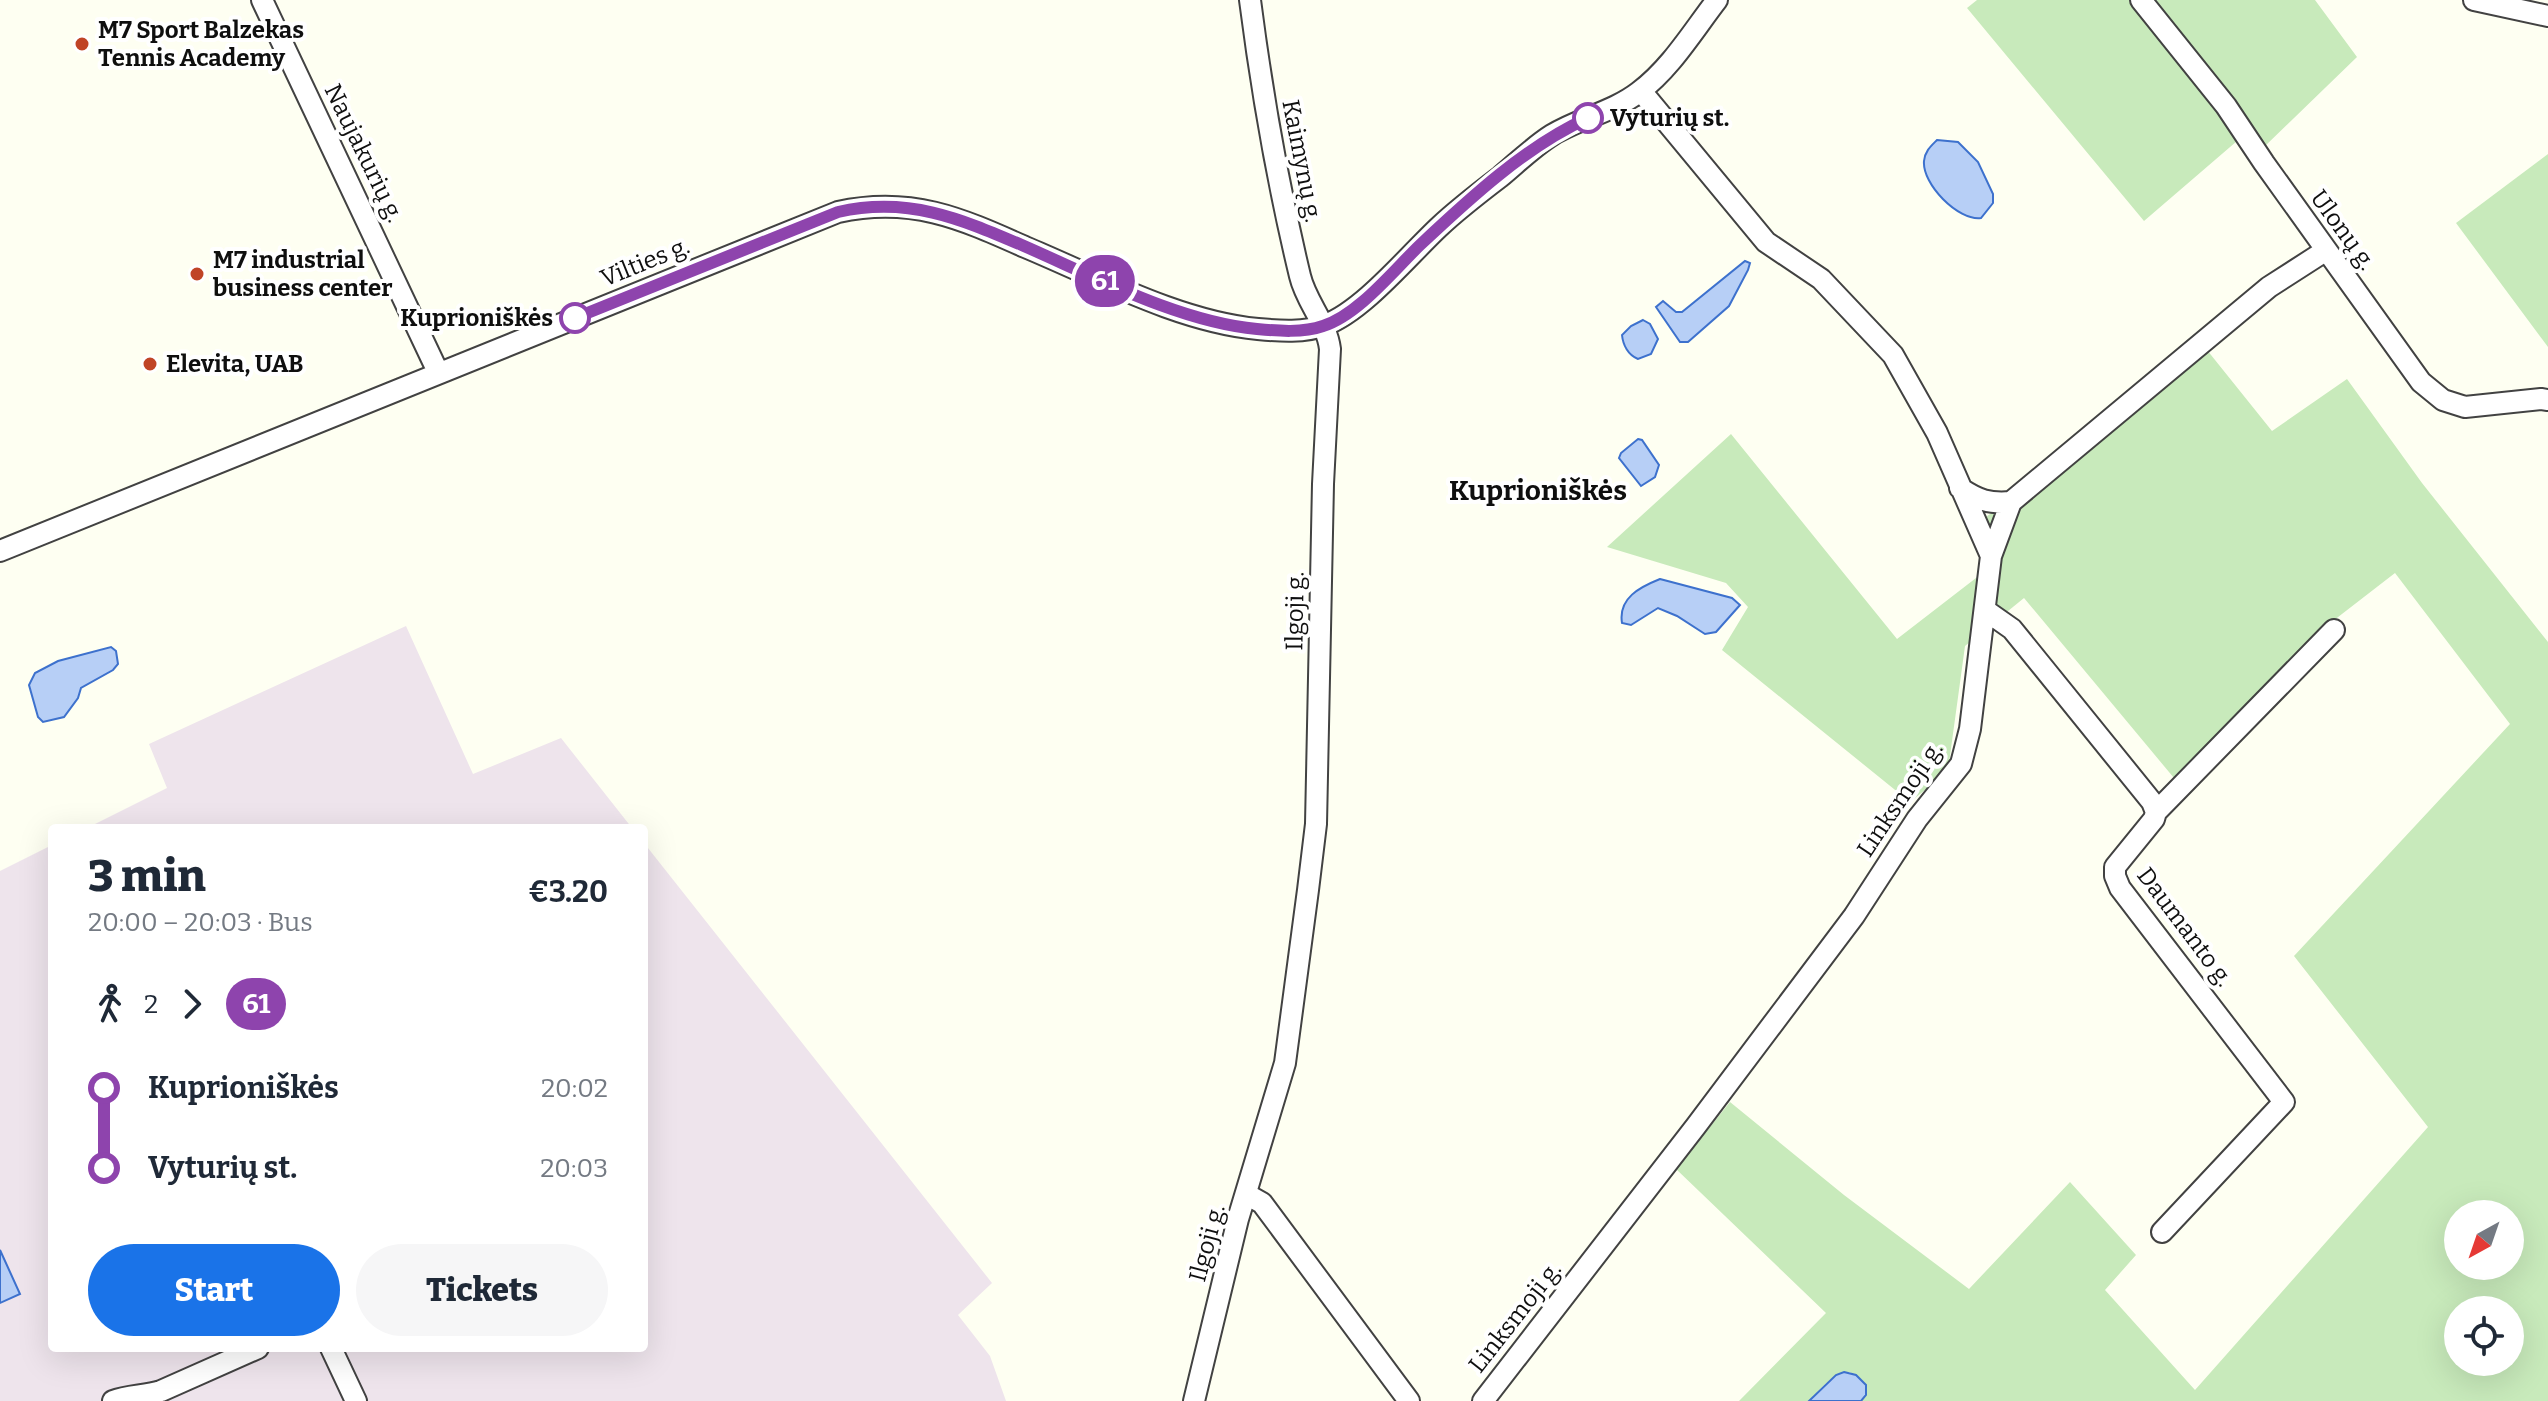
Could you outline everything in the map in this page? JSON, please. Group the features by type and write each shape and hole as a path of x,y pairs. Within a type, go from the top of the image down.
{"street":[{"name":"Naujakurių g.","path":"262,0 438,372"},
{"name":"Kaimynų g.","path":"1250,0 1261,88 1280,195 1302,284 1323,326"},
{"path":"1323,326 1349,313 1442,225 1533,149 1552,135 1625,102 1641,91 1674,56 1717,0"},
{"name":"Ulonų g.","path":"2141,0 2226,106 2325,251 2421,382 2443,400 2465,407 2548,400"},
{"path":"2474,0 2548,16"},
{"path":"1641,91 1766,242 1821,279 1893,355 1937,433 1991,556"},
{"name":"Vilties g.","path":"0,551 838,212 877,205 920,209 973,224 1209,321 1233,327 1278,331 1323,326"},
{"name":"Linksmoji g.","path":"1483,1401 1743,1064 1854,916 1917,819 1961,764 1970,729 1991,556 2011,502 2269,287 2325,251"},
{"name":"Ilgoji g.","path":"1194,1401 1246,1194 1285,1063 1316,824 1323,484 1331,368 1329,336 1323,326"},
{"path":"1960,488 1978,500 2011,502"},
{"path":"1985,610 2012,629 2152,802 2156,812 2334,630"},
{"name":"Daumanto g.","path":"2156,812 2154,819 2115,867 2120,888 2284,1102 2162,1232"},
{"path":"1246,1194 1262,1203 1409,1401"},
{"path":"113,1401 122,1397 144,1397 161,1391 249,1352"},
{"path":"333,1352 356,1401"}],"shaded area":[{"path":"406,626 473,774 561,738 629,824 95,824 167,788 149,744"},
{"path":"48,847 48,1352 648,1352 648,848 992,1283 958,1315 990,1356 1006,1401 0,1401 0,871"}],"green space":[{"path":"1977,0 2315,0 2357,57 2264,147 2251,129 2144,221 1967,8"},
{"path":"2548,154 2548,347 2456,223"},
{"path":"2207,350 2272,431 2347,379 2422,483 2548,642 2548,1401 1861,1401 1866,1395 1850,1372 1832,1378 1809,1401 1739,1401 1826,1313 1676,1169 1730,1102 1844,1195 1969,1289 2070,1182 2136,1255 2105,1290 2195,1390 2428,1127 2294,956 2510,724 2395,573 2320,631 2174,778 2024,598 1965,646 1949,763 1940,778 1910,802 1722,650 1748,607 1726,583 1607,547 1731,434 1897,639 1998,561 1983,519 2114,426"}],"water":[{"path":"1937,140 1958,142 1978,162 1993,194 1993,203 1981,218 1962,214 1952,207 1929,180 1924,161"},
{"path":"1745,261 1750,263 1748,270 1729,306 1688,342 1680,342 1656,307 1663,301 1676,312 1682,312"},
{"path":"1643,320 1650,324 1658,339 1651,354 1638,359 1627,349 1622,335"},
{"path":"1638,439 1642,440 1659,465 1655,477 1641,486 1619,458"},
{"path":"1660,579 1732,598 1740,605 1716,632 1705,634 1658,608 1631,625 1622,623 1623,607 1627,600 1638,590"},
{"path":"111,647 116,651 118,664 113,670 81,688 78,698 64,717 43,722 38,717 29,685 35,673 58,661"},
{"path":"0,1250 20,1294 0,1303"},
{"path":"1844,1372 1856,1375 1866,1385 1866,1395 1861,1401 1809,1401 1836,1375"}],"bus line":[{"name":"61","path":"575,318 838,212 877,205 920,209 973,224 1209,321 1233,327 1278,331 1323,326 1349,313 1442,225 1533,149 1552,135 1588,118"}],"place":[{"name":"M7 Sport Balzekas Tennis Academy","path":"82,44"},
{"name":"Vyturių st.","path":"1588,118"},
{"name":"M7 industrial business center","path":"197,274"},
{"name":"Kuprioniškės","path":"575,318"},
{"name":"Elevita, UAB","path":"150,364"}],"district":[{"name":"Kuprioniškės","path":"1538,490"}]}
